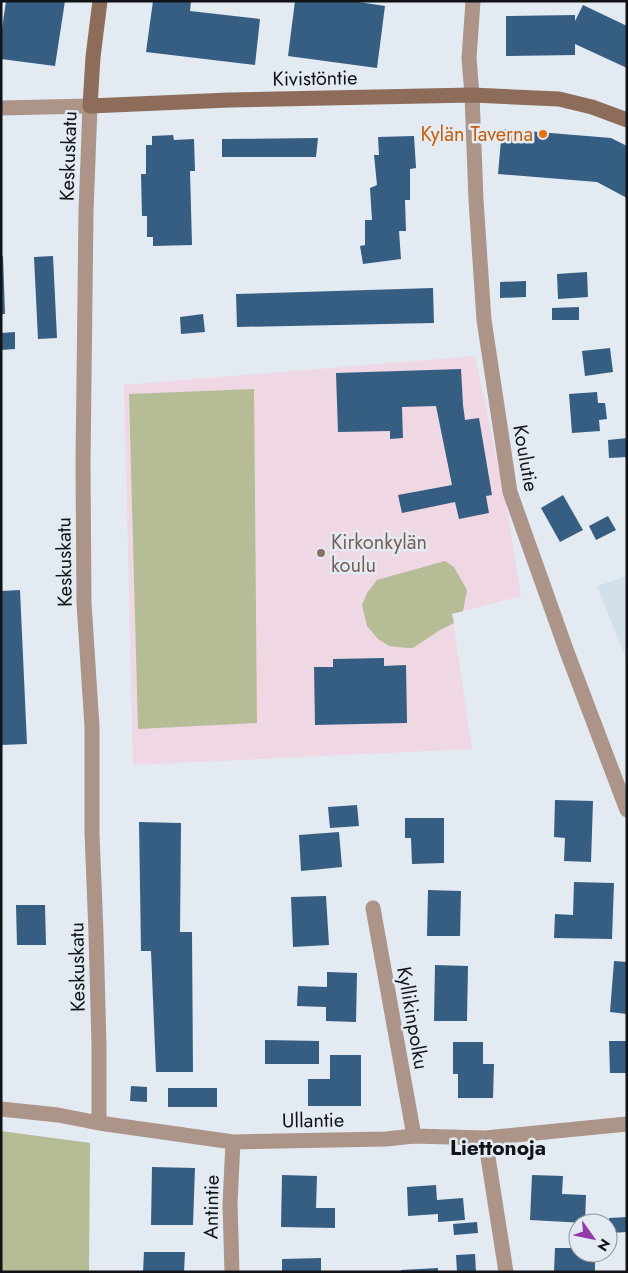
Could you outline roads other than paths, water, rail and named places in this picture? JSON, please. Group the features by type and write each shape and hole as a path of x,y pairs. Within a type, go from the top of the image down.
{"main road":[{"name":"Keskuskatu","path":"90,106 93,57 100,1"},
{"name":"Kivistöntie","path":"90,106 229,100 472,95 559,99 592,106 627,120"}],"street":[{"name":"Koulutie","path":"473,1 469,58 484,320 510,492 567,652 627,810"},
{"name":"Kivistöntie","path":"1,108 90,106"},
{"name":"Keskuskatu","path":"90,106 86,212 83,463 84,593 92,726 92,833 98,1027 98,1123"},
{"name":"Kyllikinpolku","path":"373,908 414,1136"},
{"name":"Ullantie","path":"1,1109 58,1115 98,1123 233,1142 386,1139 414,1136 485,1138 627,1124"},
{"path":"485,1138 506,1272"},
{"name":"Antintie","path":"232,1272 230,1204 233,1142"}],"place":[{"name":"Kylän Taverna","path":"543,134"},
{"name":"Kirkonkylän koulu","path":"321,553"}],"district":[{"name":"Liettonoja","path":"498,1148"}]}
